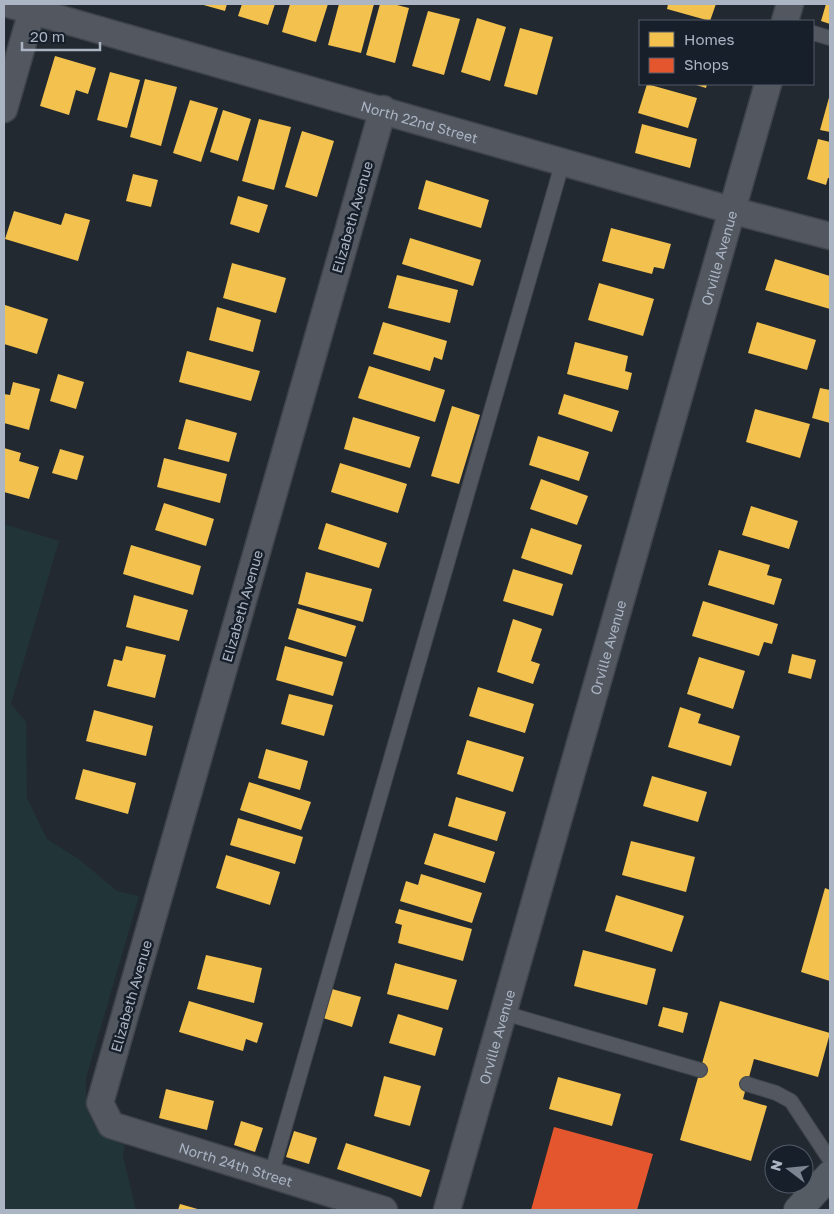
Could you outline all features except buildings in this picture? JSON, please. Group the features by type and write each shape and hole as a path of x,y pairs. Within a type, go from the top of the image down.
{"main road":[{"path":"798,1210 830,1175"}],"street":[{"path":"785,20 790,4"},
{"path":"4,110 20,7"},
{"name":"North 22nd Street","path":"20,7 383,109 734,211 830,236"},
{"name":"Orville Avenue","path":"447,1210 734,211 768,85"},
{"name":"Elizabeth Avenue","path":"100,1103 383,109"},
{"name":"North 24th Street","path":"100,1103 110,1125 384,1210"}],"lane":[{"path":"814,33 830,38"},
{"path":"271,1175 563,162"},
{"path":"504,1013 700,1070"},
{"path":"747,1084 776,1093 791,1101 830,1160"}],"green space":[{"path":"4,524 59,541 11,704 26,722 27,798 47,839 80,860 117,891 139,896 86,1078 86,1108 96,1128 125,1142 123,1156 136,1210 4,1210"}]}
